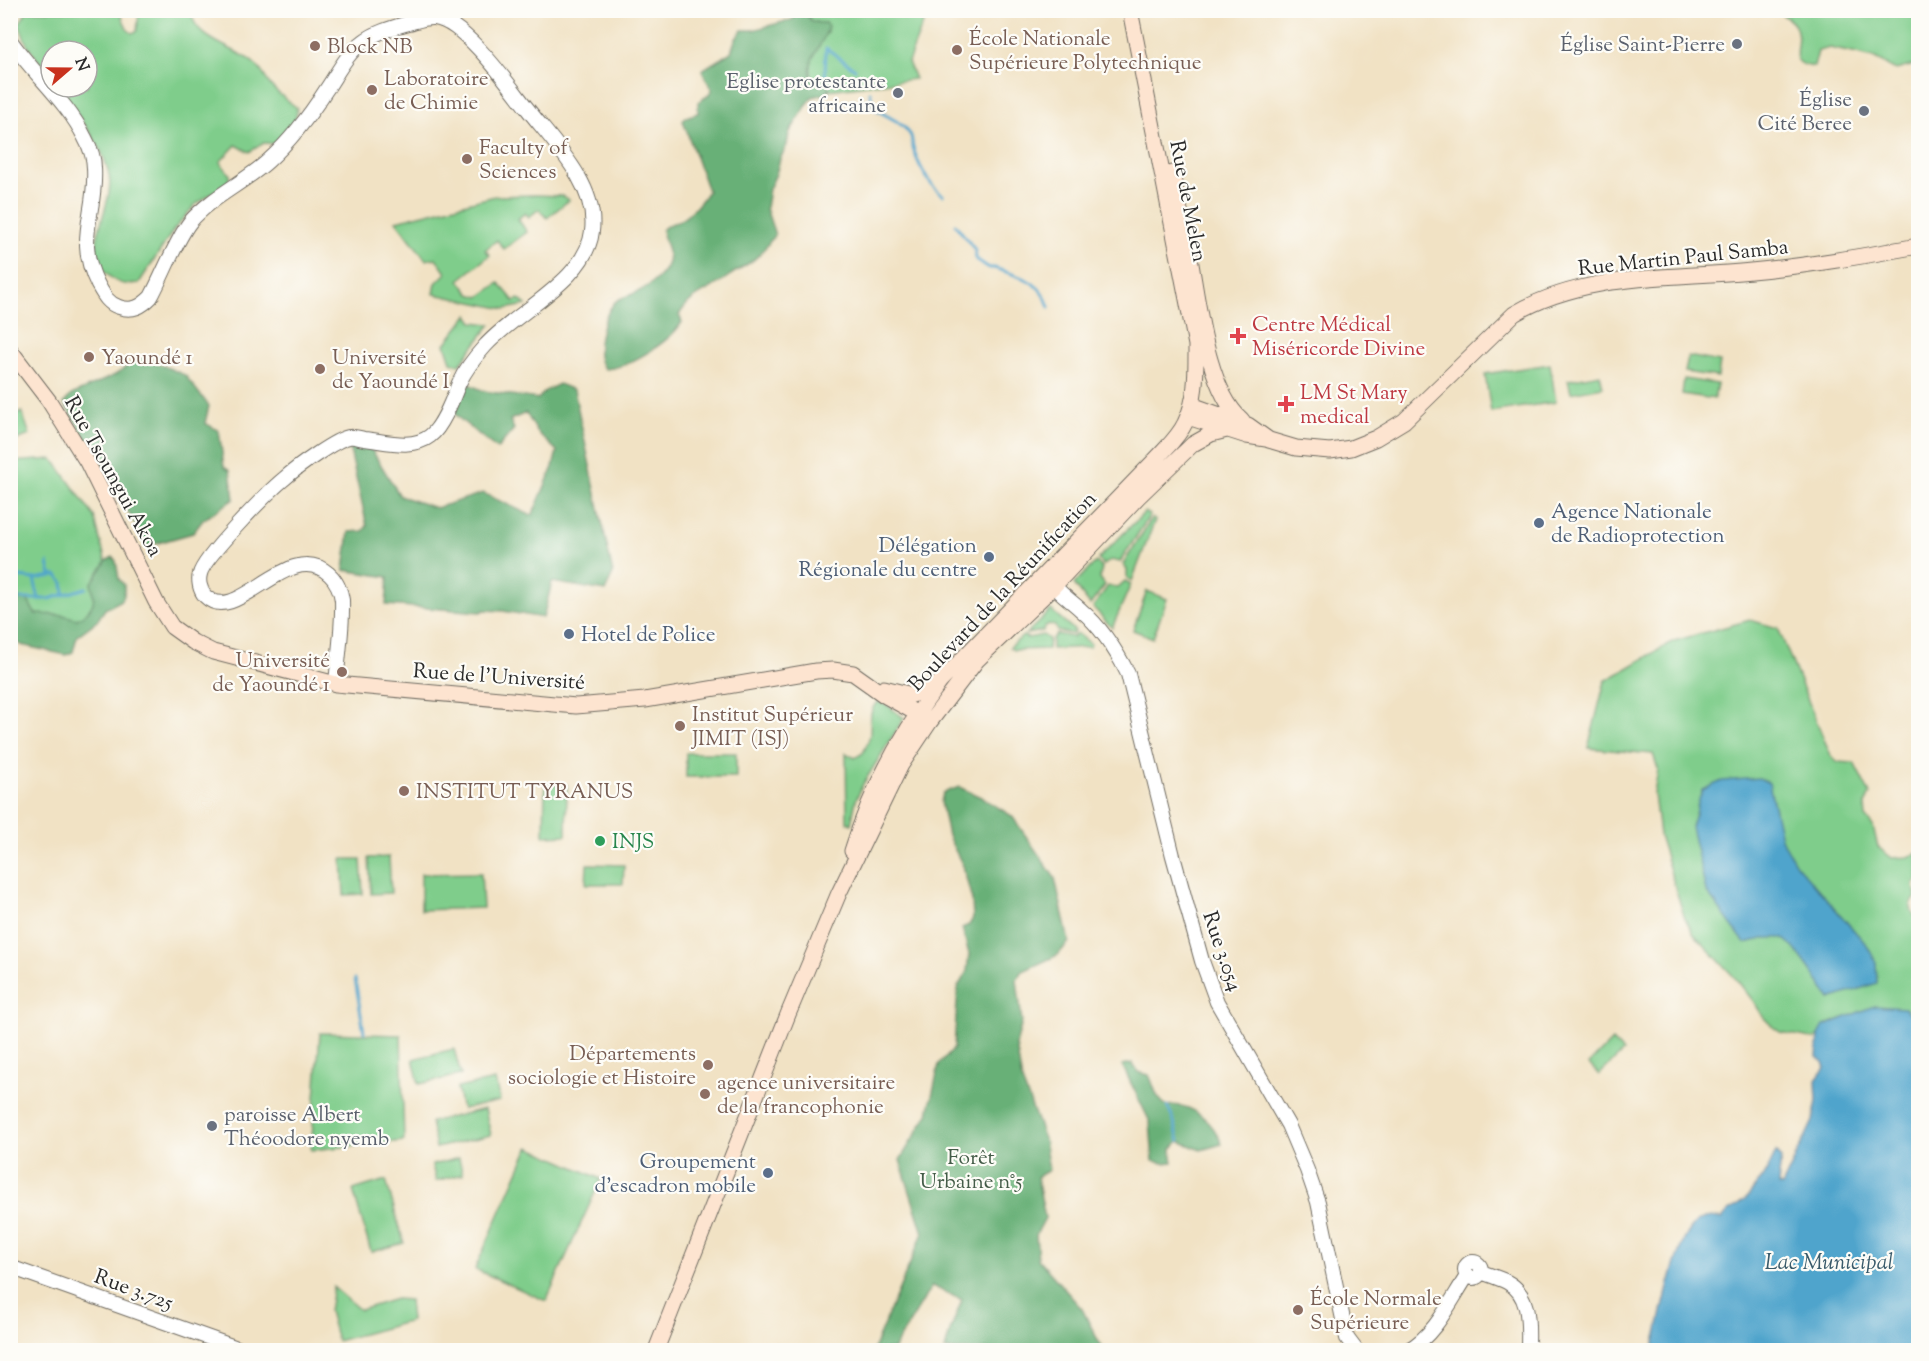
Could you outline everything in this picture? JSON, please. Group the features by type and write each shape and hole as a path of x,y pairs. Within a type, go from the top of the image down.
{"main road":[{"name":"Rue de Melen","path":"1130,10 1196,345 1196,372 1191,408"},
{"name":"Rue de Melen","path":"1140,10 1213,367"},
{"name":"Rue Martin Paul Samba","path":"1191,408 1207,417 1248,425 1269,440 1296,448 1330,452 1351,448 1376,438 1404,421 1515,314 1534,302 1581,287 1615,282 1762,270 1835,261 1918,246"},
{"name":"Rue Tsoungui Akoa","path":"10,350 49,401 87,462 156,602 172,627"},
{"path":"1193,444 1207,417 1213,397 1213,367"},
{"path":"1213,367 1226,401 1233,412 1248,425"},
{"name":"Boulevard de la Réunification","path":"656,1350 738,1139 840,893 901,765 928,723 976,660 1179,434 1191,408"},
{"path":"1207,417 1227,430 1269,440"},
{"path":"1193,444 1211,434 1227,430"},
{"name":"Boulevard de la Réunification","path":"840,893 857,836 879,779 916,713 940,682 1193,444"},
{"name":"Rue de l'Université","path":"172,627 192,642 213,652 336,684 576,706 645,700 833,670 853,673 928,723"},
{"name":"Rue de l'Université","path":"864,680 912,695 923,692 940,682"}],"street":[{"path":"10,40 68,111 85,137 94,166 86,241 88,258 92,273 106,298 116,307 130,310 144,304 151,297 191,221 268,161 315,106 345,61 358,46 375,35 406,24 439,18 463,34 488,58 585,185 593,220 592,238 587,251 565,277 484,347 460,380 455,396 433,434 415,444 347,437 305,462 282,480 213,551 202,567 198,578 200,588 214,601 224,602 236,600 290,568 301,565 312,565 333,577 342,597 336,684"},
{"name":"Rue 3.054","path":"1049,580 1083,610 1106,636 1118,653 1128,674 1173,856 1202,960 1217,1002 1288,1125 1308,1170 1318,1202 1347,1338 1356,1350"},
{"path":"1408,1350 1418,1344 1437,1323 1467,1276 1465,1267 1472,1262 1477,1263 1481,1272 1509,1283 1519,1292 1528,1317 1528,1350"},
{"name":"Rue 3.725","path":"10,1267 243,1350"}],"green space":[{"path":"27,11 120,11 127,29 132,33 137,31 139,11 191,11 200,30 255,64 275,90 297,108 297,114 293,124 275,144 264,143 249,152 236,145 220,162 230,175 228,182 195,205 175,228 139,283 128,285 119,283 102,268 97,256 96,243 110,188 109,175 94,139 66,99 99,99 99,39 39,39 39,62 27,45 19,24"},
{"path":"794,11 807,11 812,21 825,23 828,26 813,59 811,73 813,80 828,80 829,90 825,94 812,97 789,133 787,145 769,189 766,208 775,235 755,259 690,302 679,315 682,322 668,338 636,359 614,368 605,369 601,363 599,346 600,336 610,309 616,301 645,288 663,272 669,258 662,230 687,215 708,191 683,121 686,117 698,113 698,102 709,95 712,90 702,70 731,52 742,30 753,30 794,19"},
{"path":"807,11 928,11 908,62 915,79 829,90 828,80 813,80 812,61 827,32 825,23 812,21"},
{"path":"1777,11 1918,11 1918,64 1896,70 1873,58 1830,48 1818,51 1814,67 1804,65 1797,57 1798,39 1795,26"},
{"path":"495,196 563,196 569,200 547,218 539,209 529,217 525,213 518,219 527,232 504,249 497,240 485,250 490,255 459,280 470,294 479,297 499,283 514,301 519,299 526,305 505,309 434,294 436,283 446,273 436,258 426,260 396,221"},
{"path":"468,315 473,322 491,324 459,365 451,362 445,344"},
{"path":"141,356 185,375 209,406 205,423 219,431 224,467 230,471 234,499 203,520 193,533 147,546 64,403 71,395 115,375"},
{"path":"1688,356 1720,362 1718,377 1685,372"},
{"path":"1550,364 1556,402 1491,412 1485,374"},
{"path":"1600,374 1603,387 1571,393 1568,380"},
{"path":"1684,379 1717,384 1714,399 1682,394"},
{"path":"460,380 484,391 538,399 545,391 559,384 574,390 613,574 605,591 552,582 543,618 503,611 484,610 481,612 386,605 388,577 344,570 349,532 363,531 367,526 347,437 365,439 400,496 436,508 483,493 530,515 533,514 553,467 557,451 538,433 526,413 510,420 514,429 497,449 461,420 449,407"},
{"path":"22,412 30,435 11,442 11,416"},
{"path":"53,459 94,516 112,586 80,622 11,621 11,462"},
{"path":"1145,512 1150,515 1120,562 1111,560 1104,565 1098,559"},
{"path":"1152,518 1155,520 1132,581 1127,578 1127,570 1123,564"},
{"path":"113,557 116,561 119,579 124,585 122,600 105,609 97,621 77,636 73,652 66,655 21,645 11,637 11,598 27,599 36,614 63,615 77,619 92,605 94,595 91,584 107,560"},
{"path":"1096,562 1102,567 1100,578 1105,585 1090,605 1074,584"},
{"path":"1125,581 1131,584 1112,628 1093,607 1108,586 1117,588"},
{"path":"1147,591 1167,599 1153,638 1133,630"},
{"path":"1051,610 1075,631 1073,634 1057,631 1055,626 1049,624 1044,627 1043,631 1026,634"},
{"path":"1750,620 1778,628 1831,756 1837,762 1854,763 1870,794 1865,805 1866,818 1873,826 1878,847 1892,858 1908,857 1918,853 1918,879 1914,885 1916,897 1911,908 1918,925 1918,1022 1911,1014 1860,1012 1828,1024 1816,1039 1780,1032 1773,1027 1736,979 1693,933 1684,916 1659,835 1654,794 1658,769 1653,754 1588,748 1605,681 1674,641"},
{"path":"1077,633 1091,644 1090,647 1052,649 1052,639 1057,634 1073,637"},
{"path":"1043,635 1049,639 1048,649 1013,650 1010,647 1023,636 1028,638"},
{"path":"878,702 888,706 904,718 863,784 856,800 851,824 847,822 846,753 855,758 863,753 870,737 871,712"},
{"path":"686,753 736,753 736,777 686,777"},
{"path":"545,784 567,785 566,835 544,836"},
{"name":"Forêt Urbaine n°5","path":"959,787 983,798 1012,816 1055,878 1069,942 1058,955 1021,972 1017,980 1022,1022 1016,1045 1022,1081 1044,1139 1049,1170 1037,1177 1045,1218 1036,1235 1038,1259 1082,1309 1103,1350 945,1350 962,1300 932,1286 893,1350 873,1350 923,1233 900,1160 928,1114 939,1064 954,1048 958,987 967,971 969,954 962,928 969,925 973,918 972,900 963,866 948,836 941,802 943,793"},
{"path":"389,857 391,893 371,894 369,858"},
{"path":"342,859 361,859 363,894 344,895"},
{"path":"587,864 624,865 623,884 586,884"},
{"path":"481,873 483,908 421,910 421,874"},
{"path":"320,1033 401,1035 404,1141 311,1150"},
{"path":"1612,1041 1623,1052 1599,1075 1589,1064"},
{"path":"454,1049 461,1075 419,1084 413,1059"},
{"path":"1132,1063 1138,1072 1149,1075 1157,1096 1163,1103 1167,1106 1185,1107 1201,1115 1214,1128 1222,1144 1201,1150 1179,1141 1171,1150 1173,1162 1153,1161 1150,1122 1122,1065"},
{"path":"495,1080 500,1101 462,1109 457,1088"},
{"path":"485,1109 491,1135 436,1148 431,1122"},
{"path":"529,1147 601,1179 546,1301 475,1269"},
{"path":"459,1158 463,1174 436,1181 432,1165"},
{"path":"386,1180 404,1243 371,1252 353,1190"},
{"path":"333,1287 360,1310 396,1299 409,1300 411,1321 337,1341 329,1311"}],"water":[{"path":"1759,778 1769,783 1781,838 1796,864 1866,944 1876,962 1877,983 1830,999 1808,966 1788,942 1774,938 1745,943 1706,891 1691,827 1702,790 1722,781"},
{"name":"Lac Municipal","path":"1874,1006 1905,1008 1918,1022 1918,1350 1653,1350 1676,1259 1691,1228 1705,1218 1722,1219 1747,1198 1767,1171 1776,1152 1781,1159 1778,1185 1782,1186 1813,1121 1817,1101 1816,1080 1825,1068 1823,1062 1817,1057 1819,1035 1824,1026"}],"waterway":[{"path":"827,78 825,73 826,48 855,69"},
{"path":"870,92 874,108 906,129 924,174 943,195"},
{"path":"955,224 975,250 976,259 989,268 1028,280 1041,290 1049,307"},
{"path":"48,563 51,575 56,575 63,582 64,595"},
{"path":"19,577 34,579 53,576"},
{"path":"34,579 39,599"},
{"path":"21,599 49,599 86,588"},
{"path":"355,979 364,1032"},
{"path":"1167,1106 1179,1141"}],"place":[{"name":"Église Saint-Pierre","path":"1737,44"},
{"name":"Block NB","path":"315,46"},
{"name":"École Nationale Supérieure Polytechnique","path":"957,50"},
{"name":"Laboratoire de Chimie","path":"372,90"},
{"name":"Eglise protestante africaine","path":"898,93"},
{"name":"Église Cité Beree","path":"1864,111"},
{"name":"Faculty of Sciences","path":"467,159"},
{"name":"Centre Médical Miséricorde Divine","path":"1238,336"},
{"name":"Yaoundé 1","path":"89,357"},
{"name":"Université de Yaoundé I","path":"320,369"},
{"name":"LM St Mary medical","path":"1286,404"},
{"name":"Agence Nationale de Radioprotection","path":"1539,523"},
{"name":"Délégation Régionale du centre","path":"989,557"},
{"name":"Hotel de Police","path":"569,634"},
{"name":"Université de Yaoundé 1","path":"342,672"},
{"name":"Institut Supérieur JIMIT (ISJ)","path":"680,726"},
{"name":"INSTITUT TYRANUS","path":"404,791"},
{"name":"INJS","path":"600,841"},
{"name":"Départements sociologie et Histoire","path":"708,1065"},
{"name":"agence universitaire de la francophonie","path":"705,1094"},
{"name":"paroisse Albert Théoodore nyemb","path":"212,1126"},
{"name":"Groupement d'escadron mobile","path":"768,1173"},
{"name":"École Normale Supérieure","path":"1298,1310"}]}
